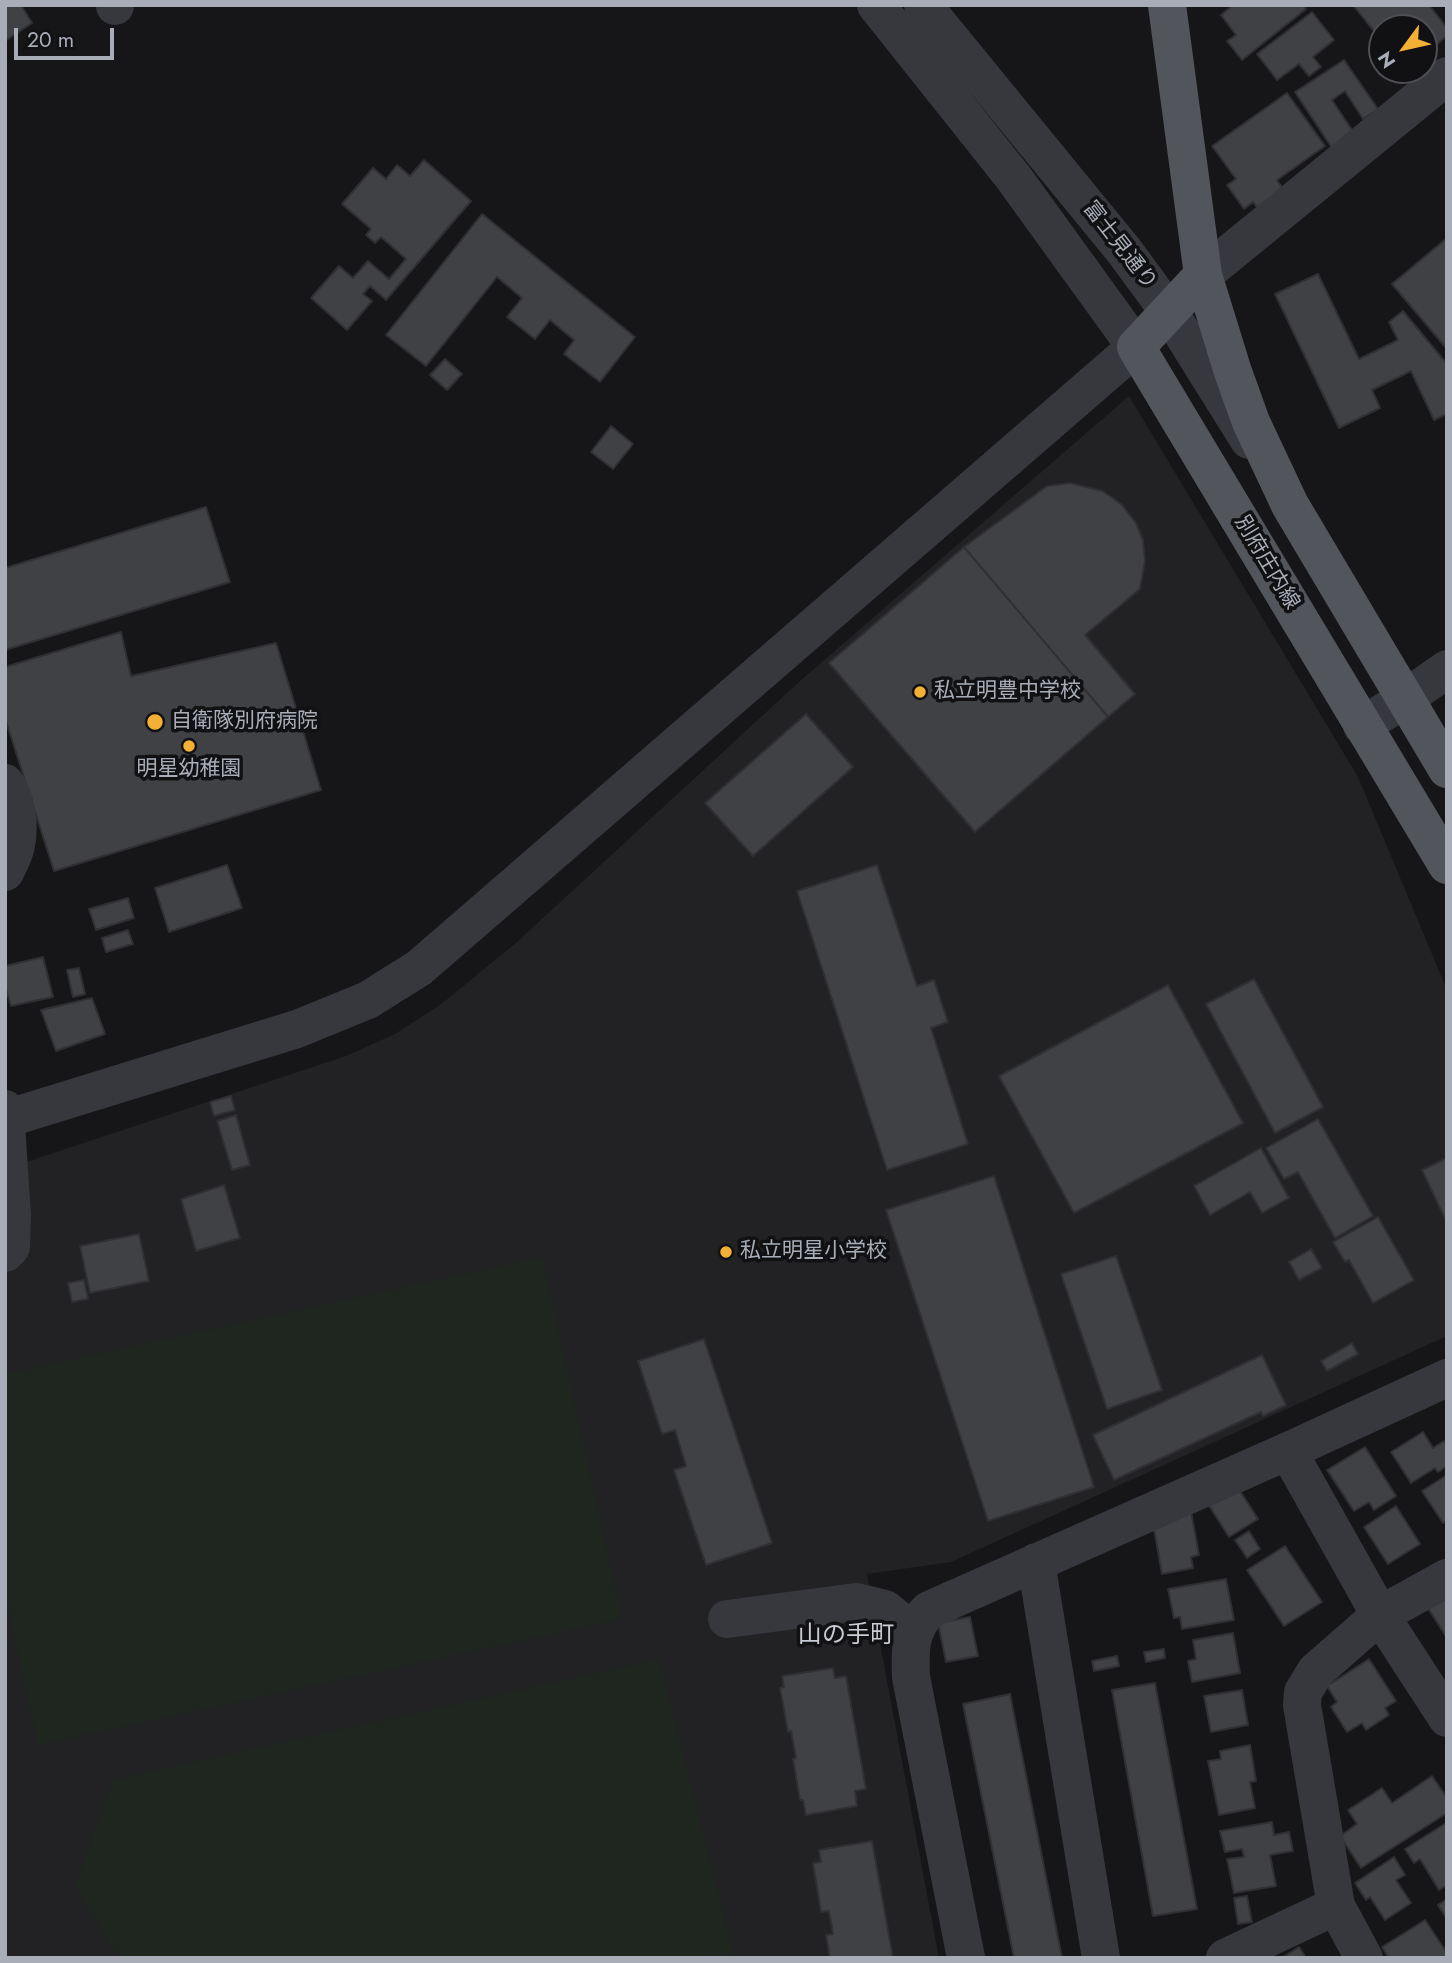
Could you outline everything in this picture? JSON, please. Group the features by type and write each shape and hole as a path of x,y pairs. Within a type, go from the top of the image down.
{"main road":[{"path":"1167,5 1203,275 1251,422 1290,505 1447,769"},
{"path":"1136,347 1203,275"},
{"name":"別府庄内線","path":"1136,347 1447,865"}],"street":[{"path":"5,1253 11,1247 12,1216 6,1116 297,1029 368,1000 419,968 1136,347 1013,177 877,5"},
{"name":"富士見通り","path":"923,5 1125,252 1169,312 1290,505"},
{"path":"1203,275 1447,76"},
{"path":"1362,726 1447,669"},
{"path":"5,783 18,816 16,845 5,872"},
{"path":"966,1958 911,1677 912,1632 919,1620 929,1610 1447,1378"},
{"path":"1288,1451 1380,1615 1447,1718"},
{"path":"1037,1562 1101,1958"},
{"path":"1364,1958 1336,1906 1302,1704 1303,1692 1316,1671 1380,1615 1447,1578"},
{"path":"727,1619 856,1602 885,1609 912,1632"},
{"path":"1225,1958 1336,1906"}],"shaded area":[{"name":"私立明星小学校","path":"1129,396 1358,777 1447,990 1447,1336 951,1562 867,1574 939,1958 5,1958 5,1169 346,1056 395,1034 440,1005 517,942 800,681"},
{"path":"542,1257 622,1619 38,1745 5,1595 5,1374"},
{"path":"659,1659 735,1958 119,1958 75,1886 113,1780"}],"building":[{"path":"5,5 21,5 32,23 5,41"},
{"path":"1233,5 1303,5 1306,9 1242,60 1227,41 1236,35 1221,15"},
{"path":"1353,5 1429,5 1436,14 1368,14 1368,24"},
{"path":"1312,12 1334,40 1313,57 1321,67 1309,76 1299,64 1277,80 1257,54"},
{"path":"1438,16 1447,28 1447,36 1438,43"},
{"path":"1344,60 1378,109 1363,119 1345,91 1332,100 1354,133 1332,148 1295,92"},
{"path":"1287,93 1325,146 1277,180 1285,192 1259,210 1253,202 1244,209 1227,185 1236,179 1212,146"},
{"path":"424,160 471,201 386,300 370,286 363,294 372,301 347,330 311,298 339,266 353,278 368,261 389,279 406,259 381,237 375,243 366,235 371,229 342,204 373,168 386,179 397,165 410,176"},
{"path":"482,214 635,337 600,382 564,354 574,340 550,320 535,339 507,317 522,298 497,277 426,366 386,335"},
{"path":"1447,238 1447,349 1392,284"},
{"path":"1318,274 1359,359 1398,340 1389,322 1403,311 1447,364 1447,414 1434,420 1411,371 1372,390 1380,408 1339,428 1275,294"},
{"path":"445,359 462,374 447,390 430,375"},
{"path":"611,426 633,444 613,469 591,452"},
{"path":"1070,483 1102,491 1122,505 1136,523 1143,540 1145,561 1140,589 1085,635 1135,694 1108,717 964,547 1047,486"},
{"path":"206,507 230,582 5,650 5,568"},
{"path":"964,547 1108,717 975,832 829,663"},
{"path":"121,632 131,676 276,643 321,790 54,871 5,718 5,667"},
{"path":"806,714 853,767 753,856 705,803"},
{"path":"227,865 242,908 169,932 155,888"},
{"path":"877,865 917,986 934,980 948,1022 931,1028 968,1144 887,1170 797,891"},
{"path":"128,898 134,918 96,930 89,909"},
{"path":"128,930 133,944 106,952 102,938"},
{"path":"43,957 53,997 11,1006 5,986 5,966"},
{"path":"79,968 85,994 73,997 67,970"},
{"path":"1254,979 1323,1107 1275,1133 1206,1004"},
{"path":"1168,985 1243,1123 1074,1213 999,1076"},
{"path":"92,998 105,1034 56,1051 41,1010"},
{"path":"231,1096 235,1110 214,1116 210,1102"},
{"path":"236,1115 250,1165 232,1170 217,1121"},
{"path":"1318,1119 1373,1216 1335,1238 1298,1172 1284,1179 1266,1148"},
{"path":"1261,1148 1289,1198 1262,1213 1250,1192 1210,1215 1194,1186"},
{"path":"1447,1158 1447,1223 1422,1170"},
{"path":"994,1176 1094,1487 988,1521 886,1210"},
{"path":"224,1185 240,1238 196,1251 181,1199"},
{"path":"1378,1217 1414,1280 1373,1303 1349,1260 1345,1262 1333,1242"},
{"path":"139,1234 149,1281 90,1293 80,1246"},
{"path":"1311,1249 1322,1268 1299,1280 1289,1262"},
{"path":"1116,1256 1162,1390 1107,1409 1061,1274"},
{"path":"84,1280 88,1299 72,1302 68,1283"},
{"path":"704,1339 772,1543 706,1565 674,1470 686,1466 675,1430 662,1434 638,1361"},
{"path":"1352,1343 1358,1354 1327,1371 1321,1361"},
{"path":"1262,1355 1286,1405 1263,1416 1261,1412 1114,1480 1093,1435"},
{"path":"1423,1432 1433,1448 1444,1441 1447,1445 1447,1466 1438,1472 1435,1468 1411,1483 1391,1452"},
{"path":"1365,1447 1396,1496 1374,1510 1369,1502 1354,1511 1327,1470"},
{"path":"1447,1475 1447,1520 1443,1523 1422,1491"},
{"path":"1231,1477 1258,1519 1229,1537 1203,1496"},
{"path":"1190,1506 1199,1555 1191,1557 1193,1568 1162,1574 1152,1518"},
{"path":"1396,1506 1420,1544 1388,1564 1364,1527"},
{"path":"1249,1531 1260,1549 1247,1558 1235,1540"},
{"path":"1285,1546 1322,1602 1284,1626 1247,1570"},
{"path":"1226,1579 1234,1620 1182,1629 1180,1617 1174,1618 1168,1589"},
{"path":"1447,1596 1447,1634 1445,1635 1428,1608"},
{"path":"970,1617 978,1656 946,1662 938,1623"},
{"path":"1233,1633 1240,1673 1192,1682 1188,1661 1196,1659 1193,1640"},
{"path":"1164,1649 1165,1658 1146,1662 1144,1652"},
{"path":"1117,1656 1119,1666 1094,1671 1092,1661"},
{"path":"1369,1659 1396,1701 1385,1708 1389,1715 1366,1730 1362,1723 1347,1732 1331,1707 1337,1702 1327,1686"},
{"path":"833,1668 835,1678 846,1676 866,1789 855,1791 857,1806 806,1815 803,1800 800,1800 793,1759 796,1758 780,1688 784,1687 782,1676"},
{"path":"1155,1683 1197,1909 1153,1916 1112,1690"},
{"path":"1242,1690 1248,1725 1211,1732 1204,1696"},
{"path":"1010,1694 1062,1958 1014,1958 963,1704"},
{"path":"1250,1745 1256,1781 1250,1782 1255,1808 1219,1815 1208,1761 1221,1759 1220,1751"},
{"path":"1432,1776 1447,1798 1447,1813 1361,1868 1340,1836 1357,1824 1348,1810 1382,1788 1392,1803"},
{"path":"1272,1822 1274,1835 1289,1832 1293,1851 1270,1855 1276,1886 1234,1893 1227,1859 1244,1857 1242,1849 1225,1852 1220,1831"},
{"path":"1446,1823 1447,1885 1439,1890 1420,1859 1414,1863 1405,1849"},
{"path":"872,1841 893,1958 830,1958 826,1935 833,1934 829,1911 821,1912 813,1863 821,1862 819,1850"},
{"path":"1394,1857 1405,1875 1396,1880 1411,1903 1385,1920 1370,1897 1366,1900 1355,1883"},
{"path":"1247,1896 1252,1922 1238,1924 1234,1898"},
{"path":"1447,1899 1447,1919 1438,1905"},
{"path":"1425,1920 1447,1953 1447,1958 1389,1958 1382,1947"},
{"path":"1299,1947 1306,1958 1282,1958"}],"place":[{"name":"私立明豊中学校","path":"920,692"},
{"name":"自衛隊別府病院","path":"155,722"},
{"name":"明星幼稚園","path":"189,746"},
{"name":"私立明星小学校","path":"726,1252"}],"district":[{"name":"山の手町","path":"846,1636"}]}
